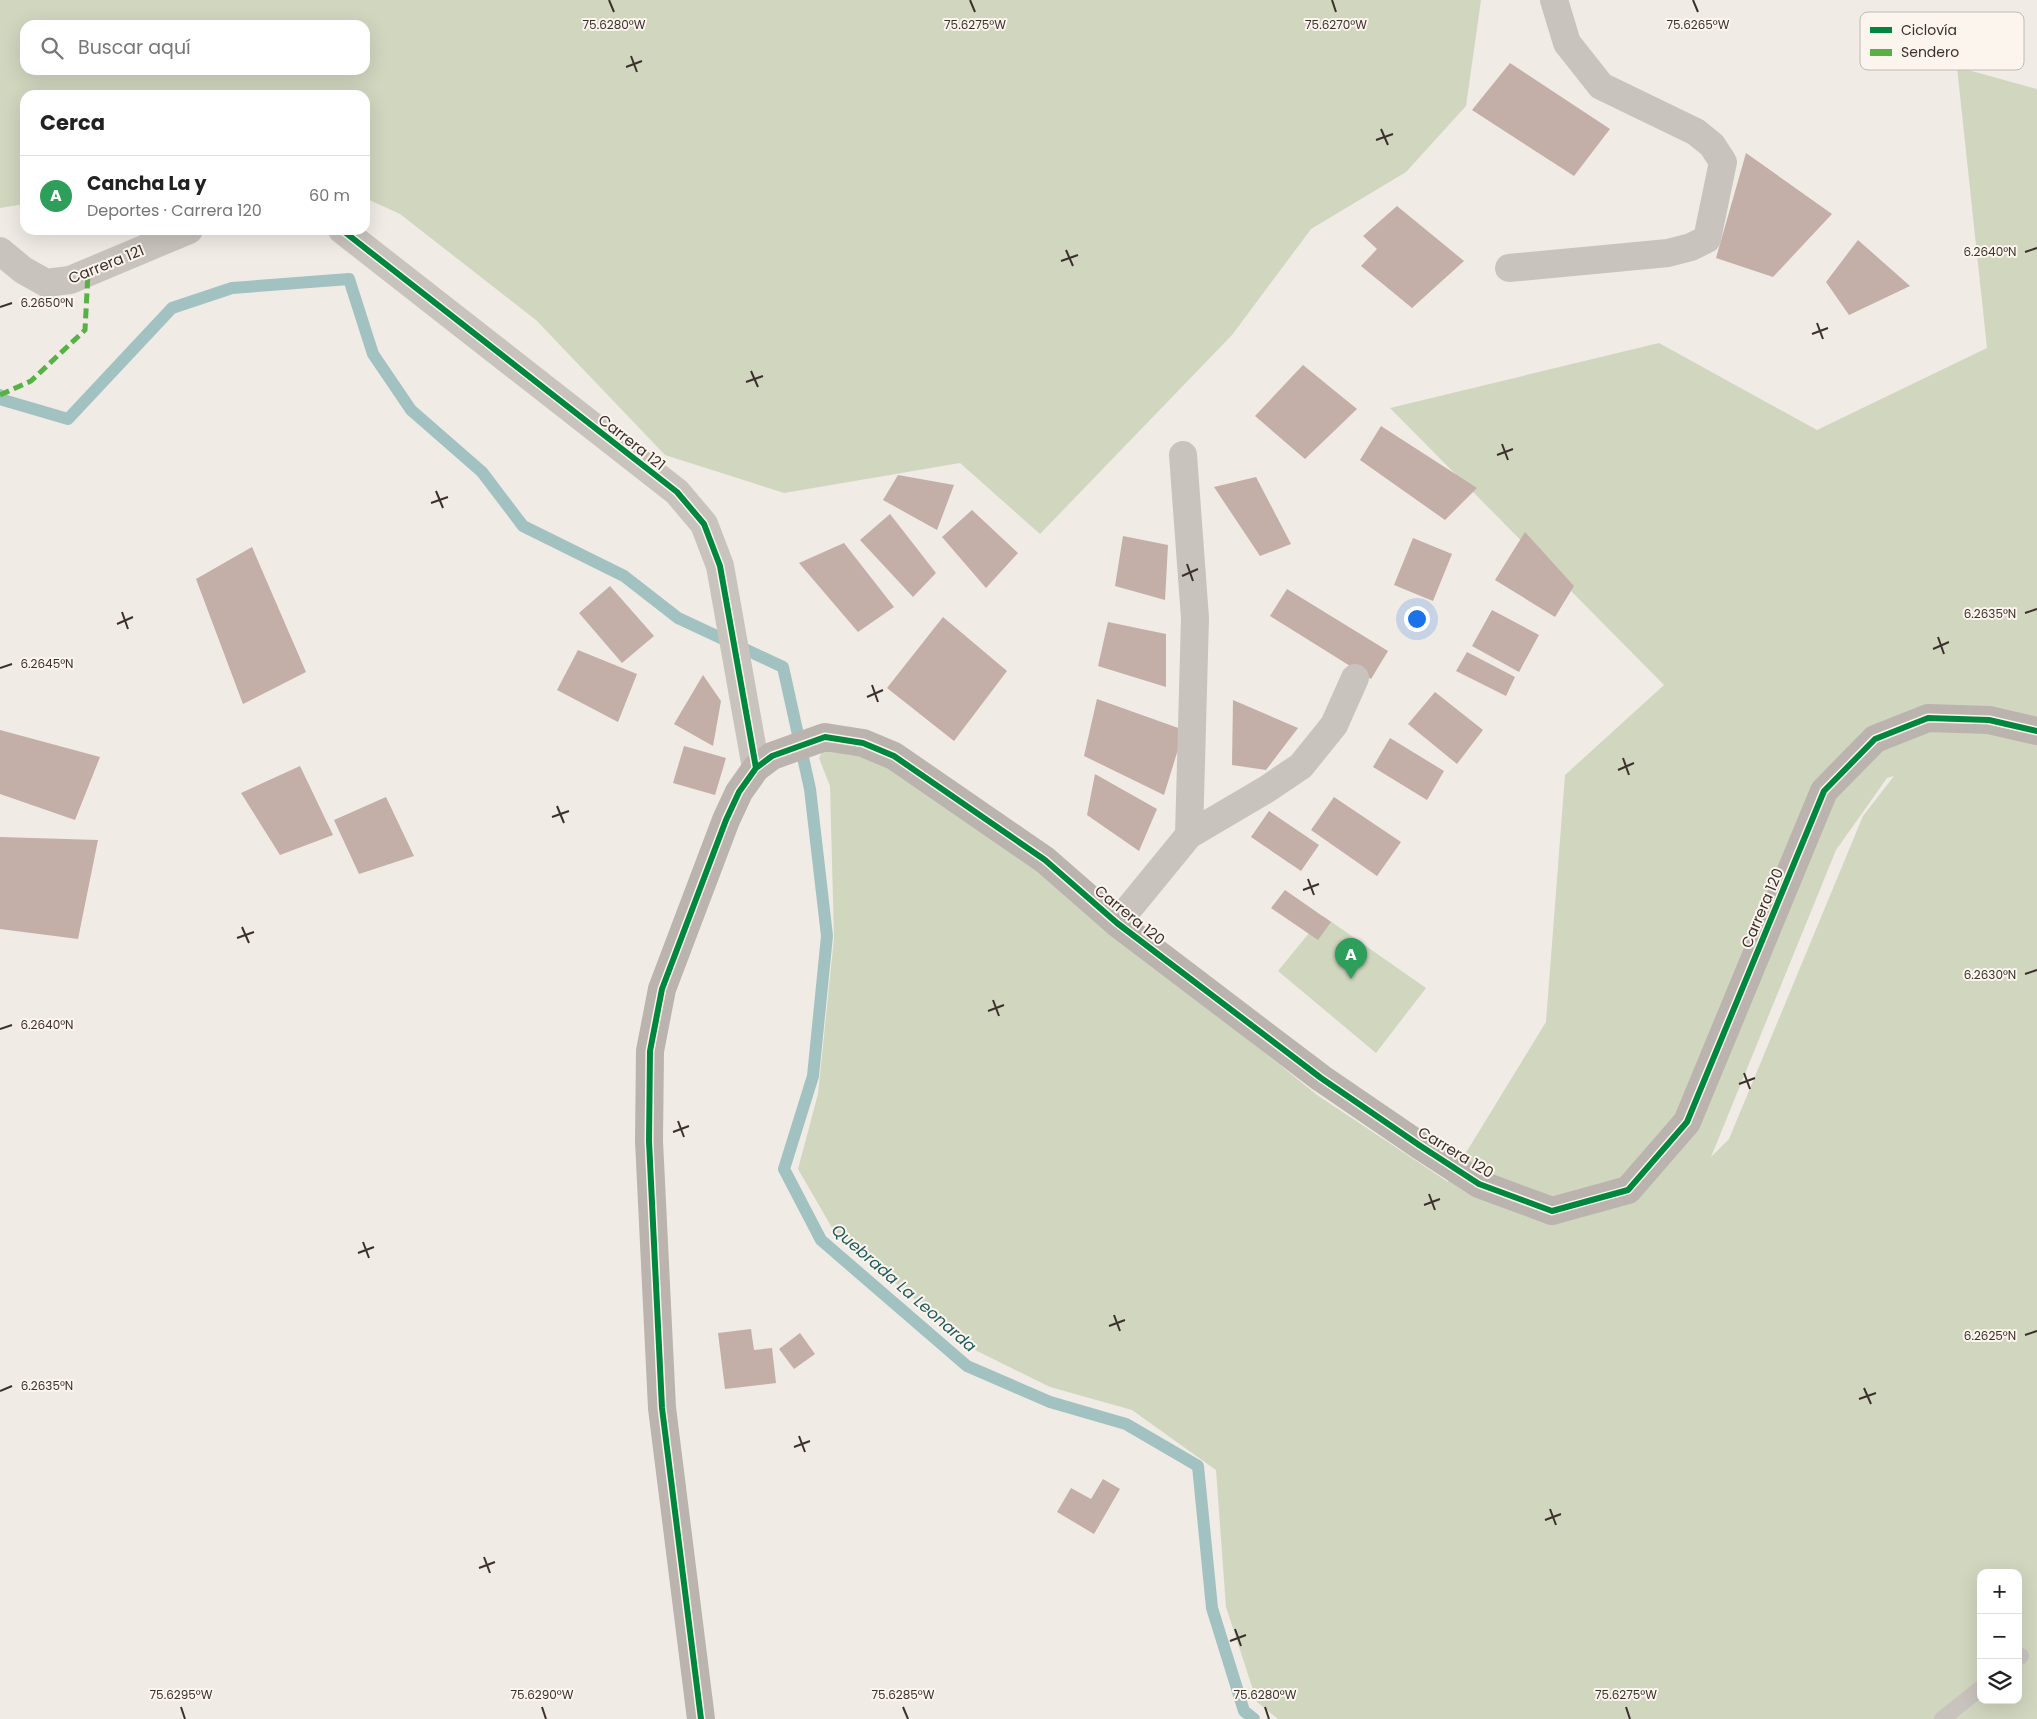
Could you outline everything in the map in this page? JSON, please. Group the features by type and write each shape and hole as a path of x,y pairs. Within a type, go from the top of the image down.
{"street":[{"path":"1509,268 1668,253 1691,247 1707,239 1723,162 1712,146 1696,132 1601,86 1567,43 1554,0"},
{"name":"Carrera 121","path":"0,251 23,270 46,283 70,280 177,235"},
{"name":"Carrera 121","path":"348,235 677,492 704,524 720,566 764,762"},
{"path":"1183,455 1196,618 1189,835"},
{"path":"1118,923 1189,835 1267,789 1300,766 1334,725 1355,678"},
{"name":"Carrera 120","path":"764,762 825,737 863,743 894,756 1046,860 1118,923 1321,1078 1479,1184 1552,1211 1628,1190 1687,1122 1824,791 1875,739 1928,718 1989,720 2037,731"},
{"path":"701,1719 662,1408 649,1141 650,1051 666,980 726,820 739,792 764,762"}],"lane":[{"path":"1942,1719 1977,1691"}],"green space":[{"path":"0,0 1481,0 1466,106 1406,172 1311,229 1232,335 1040,534 960,463 784,493 665,455 536,320 400,214 370,200 370,90 20,90 20,205 0,208"},
{"path":"1957,70 1968,70 2037,89 2037,1719 1278,1719 1257,1702 1226,1607 1216,1470 1132,1410 1050,1387 977,1351 835,1233 798,1169 818,1094 834,938 830,786 819,758 823,750 836,746 940,789 1317,1095 1448,1182 1546,1022 1565,775 1664,685 1390,408 1659,343 1817,430 1987,348","holes":["1894,776 1863,816 1729,1139 1711,1157 1836,850 1887,778"]},
{"path":"1323,916 1426,988 1376,1053 1278,971"}],"building":[{"path":"1510,63 1610,129 1574,176 1472,110"},
{"path":"1746,153 1832,214 1773,277 1716,258"},
{"path":"1397,206 1464,261 1412,308 1361,266 1377,249 1363,236"},
{"path":"1858,240 1910,286 1849,315 1826,282"},
{"path":"1303,365 1357,409 1305,459 1255,416"},
{"path":"1381,426 1477,488 1445,520 1360,460"},
{"path":"898,475 954,485 937,530 883,500"},
{"path":"1256,477 1291,544 1260,556 1214,487"},
{"path":"972,510 1018,553 986,588 942,537"},
{"path":"890,514 936,573 913,597 860,540"},
{"path":"1525,532 1574,586 1555,617 1495,580"},
{"path":"1123,536 1168,545 1165,600 1115,586"},
{"path":"1413,538 1452,554 1433,601 1394,585"},
{"path":"844,543 894,607 858,632 799,563"},
{"path":"252,547 306,672 243,704 196,579"},
{"path":"610,586 654,636 622,663 579,613"},
{"path":"1287,589 1388,651 1371,679 1270,616"},
{"path":"1492,610 1539,635 1519,672 1472,646"},
{"path":"943,617 1007,671 954,741 887,688"},
{"path":"1108,622 1166,634 1166,687 1098,666"},
{"path":"578,650 637,674 618,722 557,690"},
{"path":"1467,652 1515,677 1506,696 1456,671"},
{"path":"703,675 721,701 713,746 674,724"},
{"path":"1435,692 1483,730 1457,764 1408,724"},
{"path":"1097,699 1184,730 1164,795 1084,756"},
{"path":"1233,700 1298,728 1266,770 1232,765"},
{"path":"0,730 100,757 75,820 0,794"},
{"path":"1390,738 1444,771 1427,800 1373,767"},
{"path":"684,746 726,758 715,795 673,783"},
{"path":"300,766 333,835 280,855 241,793"},
{"path":"1095,774 1157,809 1139,851 1087,815"},
{"path":"386,797 414,856 359,874 334,820"},
{"path":"1334,797 1401,842 1377,876 1311,830"},
{"path":"1269,811 1319,845 1301,871 1251,837"},
{"path":"0,837 98,840 78,939 0,929"},
{"path":"1285,890 1331,922 1318,940 1271,908"},
{"path":"751,1329 754,1350 772,1348 776,1383 725,1389 718,1333"},
{"path":"800,1333 815,1354 794,1369 779,1349"},
{"path":"1103,1479 1120,1489 1094,1534 1057,1512 1071,1488 1091,1499"}],"waterway":[{"name":"Quebrada La Leonarda","path":"0,395 3,400 68,419 172,308 232,288 349,279 373,354 411,410 482,472 523,526 624,576 678,618 783,667 810,789 827,936 813,1076 784,1169 821,1240 967,1366 1050,1402 1126,1424 1198,1466 1212,1608 1244,1711 1254,1719"}],"marked path":[{"path":"0,395 31,381 85,330 88,273"}],"cycle path":[{"path":"348,235 677,492 704,524 720,566 756,768"},
{"path":"701,1719 662,1408 649,1141 650,1051 662,989 726,820 739,792 756,768 772,756 825,737 863,743 894,756 1045,860 1117,923 1321,1078 1479,1184 1552,1211 1628,1190 1687,1122 1824,791 1875,739 1928,718 1989,720 2037,731"}],"place":[{"name":"Cancha La y","path":"1351,979"}]}
